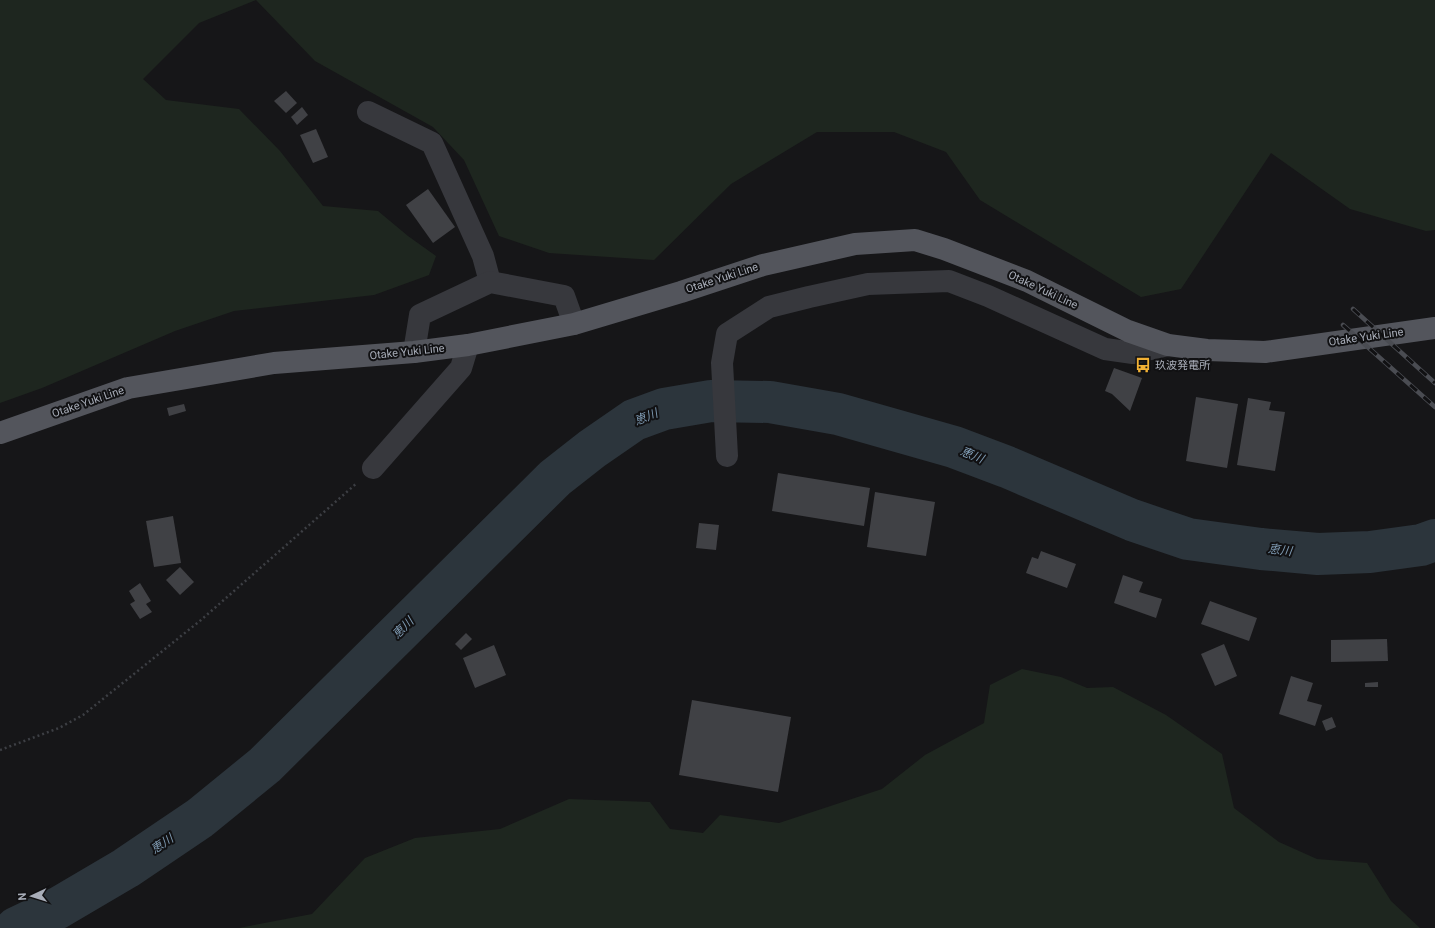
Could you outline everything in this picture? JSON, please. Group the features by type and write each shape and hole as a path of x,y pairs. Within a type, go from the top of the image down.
{"main road":[{"name":"Otake Yuki Line","path":"0,433 128,388 274,363 414,352 468,345 574,324 681,292 763,265 854,244 915,240 944,249 1027,281 1128,331 1168,345 1208,350 1265,352 1435,328"}],"street":[{"path":"368,112 432,142 483,256 490,282"},
{"path":"727,456 722,363 727,334 769,307 868,284 949,281 988,296 1105,349 1133,353 1168,345"},
{"path":"414,352 420,315 490,282 564,296 574,324"},
{"path":"373,468 461,368 468,345"}],"path":[{"path":"0,750 59,728 83,715 201,620 373,468"}],"shaded area":[{"path":"0,0 256,0 199,23 143,79 166,100 239,109 280,151 323,206 378,211 408,236 436,256 429,275 374,295 234,311 175,331 42,388 0,403"},
{"path":"256,0 1435,0 1435,230 1426,231 1350,209 1271,153 1181,289 1141,297 980,200 946,152 894,132 817,132 731,184 654,260 549,253 499,236 464,160 433,127 315,61"},
{"path":"1022,669 1061,677 1087,688 1113,687 1166,715 1222,754 1234,808 1279,842 1317,859 1367,863 1391,901 1420,928 239,928 312,914 365,858 415,838 500,829 569,799 650,802 670,829 703,833 720,815 779,823 882,789 925,755 984,723 990,685"}],"building":[{"path":"286,91 297,103 286,113 274,101"},
{"path":"302,107 308,115 297,125 291,117"},
{"path":"316,129 328,157 313,163 300,135"},
{"path":"428,189 455,227 433,243 406,205"},
{"path":"1114,368 1142,378 1130,411 1112,394 1105,391"},
{"path":"1196,397 1238,404 1227,468 1186,461"},
{"path":"1248,398 1271,402 1269,410 1285,412 1275,471 1237,465"},
{"path":"184,404 186,411 169,416 167,408"},
{"path":"778,473 870,488 864,526 772,511"},
{"path":"875,492 935,502 926,556 867,547"},
{"path":"173,516 181,563 154,567 146,521"},
{"path":"699,523 719,525 716,550 696,548"},
{"path":"1041,551 1076,564 1067,588 1026,573 1032,557 1038,559"},
{"path":"180,567 194,582 180,595 166,580"},
{"path":"1123,575 1143,582 1139,592 1162,599 1156,618 1114,603"},
{"path":"140,583 151,601 146,604 152,612 140,619 130,604 135,601 129,591"},
{"path":"1210,601 1257,618 1249,641 1201,624"},
{"path":"466,633 472,639 461,650 455,644"},
{"path":"1387,639 1388,661 1331,662 1331,640"},
{"path":"1224,644 1237,676 1215,686 1201,654"},
{"path":"494,645 506,675 475,688 463,658"},
{"path":"1291,676 1313,683 1307,701 1322,705 1315,726 1279,714"},
{"path":"1378,682 1378,687 1365,687 1365,683"},
{"path":"692,700 791,717 778,792 679,775"},
{"path":"1332,717 1336,727 1326,731 1322,721"}],"waterway":[{"name":"恵川","path":"16,928 58,908 126,868 200,818 265,765 555,478 592,449 634,420 664,409 711,401 770,402 838,414 954,447 1007,467 1132,520 1188,539 1261,549 1318,554 1370,552 1421,545 1435,540"}],"railway":[{"path":"1353,309 1435,383"},
{"path":"1343,325 1435,407"}],"place":[{"name":"玖波発電所","path":"1143,365"}]}
